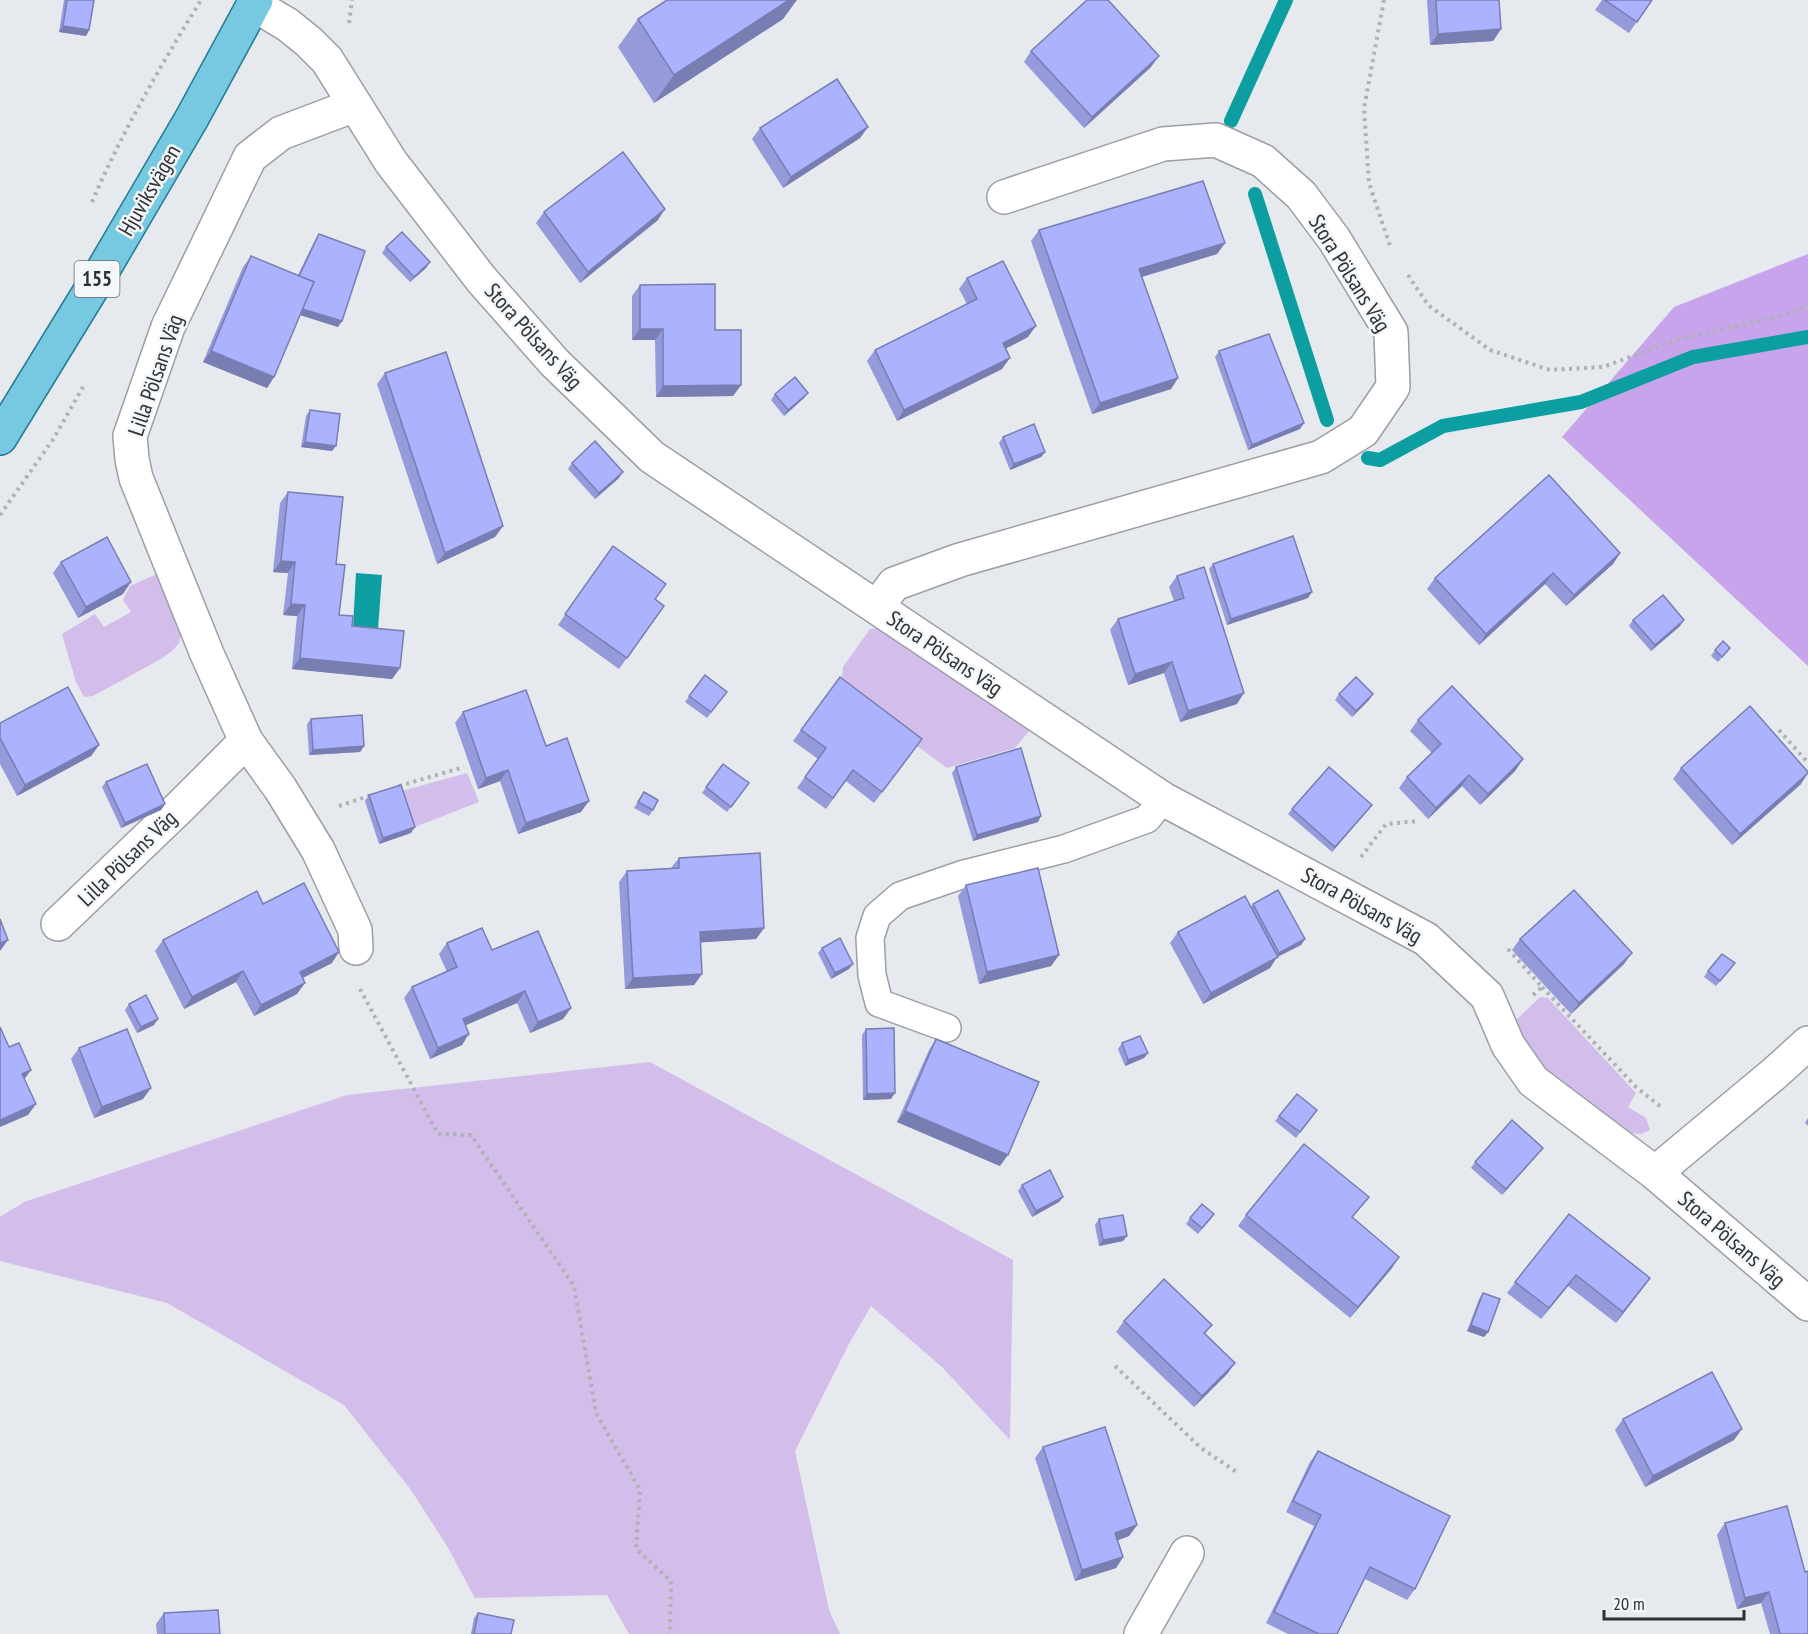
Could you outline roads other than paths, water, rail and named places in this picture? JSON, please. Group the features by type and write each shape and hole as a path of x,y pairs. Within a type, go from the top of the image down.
{"main road":[{"name":"Hjuviksvägen","path":"0,438 103,270 186,128 254,2"}],"street":[{"name":"Stora Pölsans Väg","path":"254,2 288,25 327,60 392,162 481,279 562,370 652,457 1163,799 1426,939 1487,996 1508,1045 1533,1081 1655,1173 1808,1304"},
{"name":"Lilla Pölsans Väg","path":"355,105 281,133 250,157 168,327 130,436 136,478 207,654 246,741 280,788 318,850 355,930 356,948"},
{"name":"Stora Pölsans Väg","path":"877,607 894,584 960,560 1322,457 1364,431 1393,387 1391,332 1334,239 1301,195 1263,161 1216,140 1163,144 1004,197"},
{"name":"Lilla Pölsans Väg","path":"58,924 181,807 246,741"},
{"name":"Stora Pölsans Väg","path":"1655,1173 1808,1043"},
{"path":"1141,1634 1187,1553"}],"lane":[{"path":"947,1028 879,1003 872,975 870,938 877,916 900,896 964,874 1064,849 1147,819 1163,799"}],"water":[{"path":"356,573 382,575 378,629 353,627"}],"waterway":[{"path":"1231,121 1286,0"},
{"path":"1255,194 1327,420"},
{"path":"1368,458 1380,460 1443,426 1581,402 1693,357 1808,337"}]}
